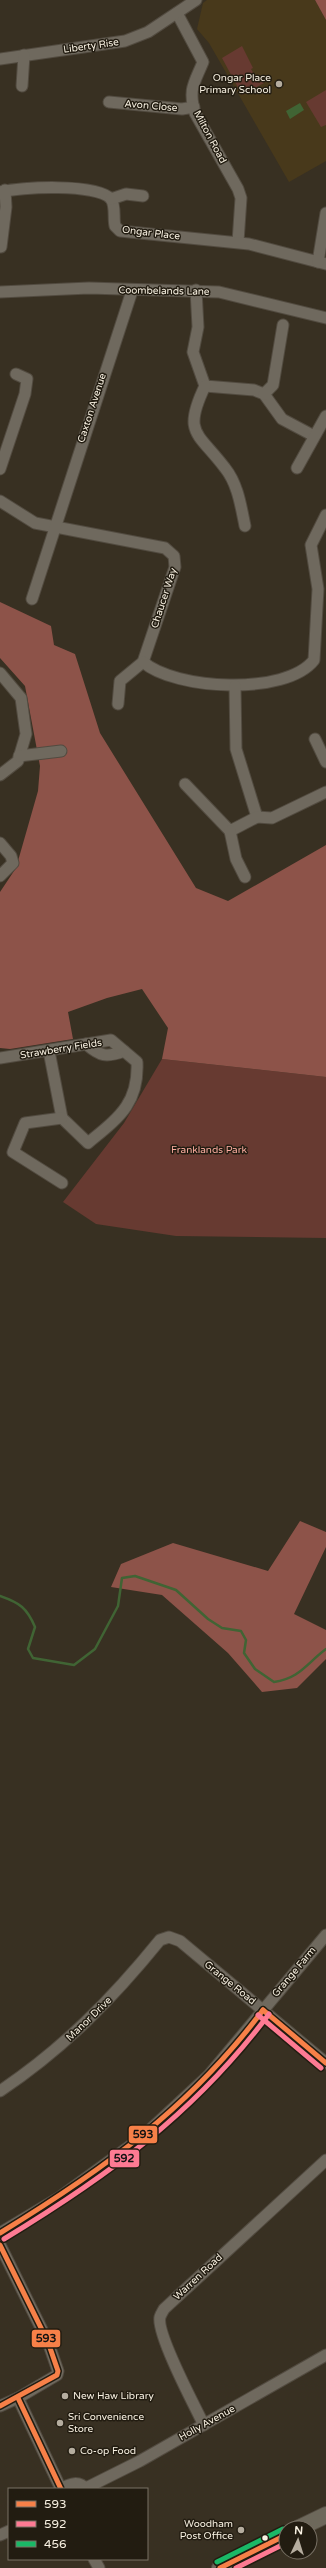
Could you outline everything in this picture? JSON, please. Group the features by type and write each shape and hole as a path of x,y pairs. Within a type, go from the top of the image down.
{"main road":[{"path":"316,2520 326,2515"},
{"path":"229,2566 278,2538"}],"street":[{"name":"Liberty Rise","path":"0,59 125,40 148,32 196,0"},
{"name":"Milton Road","path":"177,14 203,62 192,85 191,98 194,107 238,189 241,198 238,242"},
{"path":"22,86 24,55"},
{"name":"Avon Close","path":"108,102 182,109 194,107"},
{"path":"1,247 6,206 3,191 30,186 86,190 106,195 111,199 118,195 143,197"},
{"name":"Ongar Place","path":"111,199 114,208 115,226 120,231 238,242 322,263"},
{"path":"322,263 326,214"},
{"name":"Coombelands Lane","path":"0,292 88,288 132,291 196,290 223,293 326,318"},
{"path":"196,290 198,326 194,352 205,386 195,408 193,425 197,434 226,469 239,495 245,526"},
{"name":"Caxton Avenue","path":"56,525 132,291"},
{"path":"264,394 273,385 283,325"},
{"path":"0,469 25,394 26,379 16,374"},
{"path":"205,386 254,390 264,394 282,419 314,436"},
{"path":"297,468 326,416"},
{"name":"Chaucer Way","path":"0,501 35,522 166,548 174,556 175,568 143,662"},
{"path":"118,704 120,681 143,662 150,668 173,676 209,684 235,686 283,677 309,666 314,660 318,589 311,545 326,515"},
{"path":"32,599 56,525"},
{"path":"0,673 21,698 26,734 18,761 0,775"},
{"path":"235,686 236,749 257,816"},
{"path":"315,739 326,762"},
{"path":"19,756 61,750"},
{"path":"185,784 230,831 236,859 245,877"},
{"path":"230,831 257,816 272,818 326,792"},
{"path":"0,843 12,859 9,868 0,876"},
{"name":"Strawberry Fields","path":"0,1058 112,1040 137,1062 138,1083 122,1114 88,1143 62,1118"},
{"path":"49,1051 62,1118 25,1123 13,1152 62,1183"},
{"name":"Grange Farm","path":"0,2233 60,2197 141,2138 209,2075 326,1935"},
{"name":"Grange Road","path":"169,1937 180,1941 326,2063"},
{"name":"Manor Drive","path":"0,2091 49,2056 87,2023 160,1940 169,1937"},
{"name":"Warren Road","path":"204,2425 161,2328 160,2318 164,2309 326,2160"},
{"path":"0,2245 48,2342 58,2371 58,2375 18,2398 0,2406"},
{"name":"Holly Avenue","path":"88,2488 204,2425 326,2355"},
{"path":"18,2398 61,2488"},
{"name":"Holly Avenue","path":"63,2488 74,2483 83,2485 85,2488"}],"shaded area":[{"name":"Ongar Place Primary School","path":"207,0 315,0 326,20 326,161 289,182 209,43 197,29 203,3"},
{"path":"315,0 326,0 326,20"},
{"path":"300,103 304,110 290,119 286,111"},
{"path":"0,602 51,626 54,645 75,654 100,733 196,888 228,901 326,845 326,1077 162,1059 168,1028 142,989 107,998 68,1012 73,1039 10,1049 0,1048 0,892 16,868 38,791 40,766 25,686 0,658"},
{"path":"300,1521 326,1532 326,1547 294,1614 326,1630 326,1659 297,1688 262,1692 228,1653 162,1595 111,1587 121,1564 173,1543 268,1571"}],"green space":[{"path":"242,46 253,68 251,69 259,83 263,81 264,83 242,95 222,58"},
{"path":"326,90 326,125 321,127 306,102"},
{"name":"Franklands Park","path":"162,1059 326,1077 326,1238 176,1236 96,1224 63,1202 124,1123"}],"waterway":[{"path":"0,1596 18,1604 26,1611 32,1620 35,1627 28,1649 33,1658 74,1665 95,1649 118,1606 122,1578 135,1576 176,1590 208,1619 222,1628 241,1631 246,1640 244,1653 255,1669 274,1682 297,1674 326,1649"}],"transit line":[{"name":"593","path":"263,2010 326,2063"},
{"name":"593","path":"0,2233 74,2185 143,2135 206,2077 235,2045 263,2010"},
{"name":"592","path":"4,2239 79,2191 148,2140 211,2082 241,2050 269,2014"},
{"name":"592","path":"258,2015 321,2068"},
{"name":"593","path":"0,2245 48,2342 58,2371 57,2375 0,2406"},
{"name":"593","path":"18,2398 61,2488"},
{"name":"456","path":"217,2562 278,2532"},
{"name":"593","path":"220,2568 278,2539"},
{"name":"592","path":"236,2568 278,2547"}],"place":[{"name":"Ongar Place Primary School","path":"279,84"},
{"name":"New Haw Library","path":"65,2396"},
{"name":"Sri Convenience Store","path":"60,2423"},
{"name":"Co-op Food","path":"72,2451"},
{"name":"Woodham Post Office","path":"241,2530"}]}
